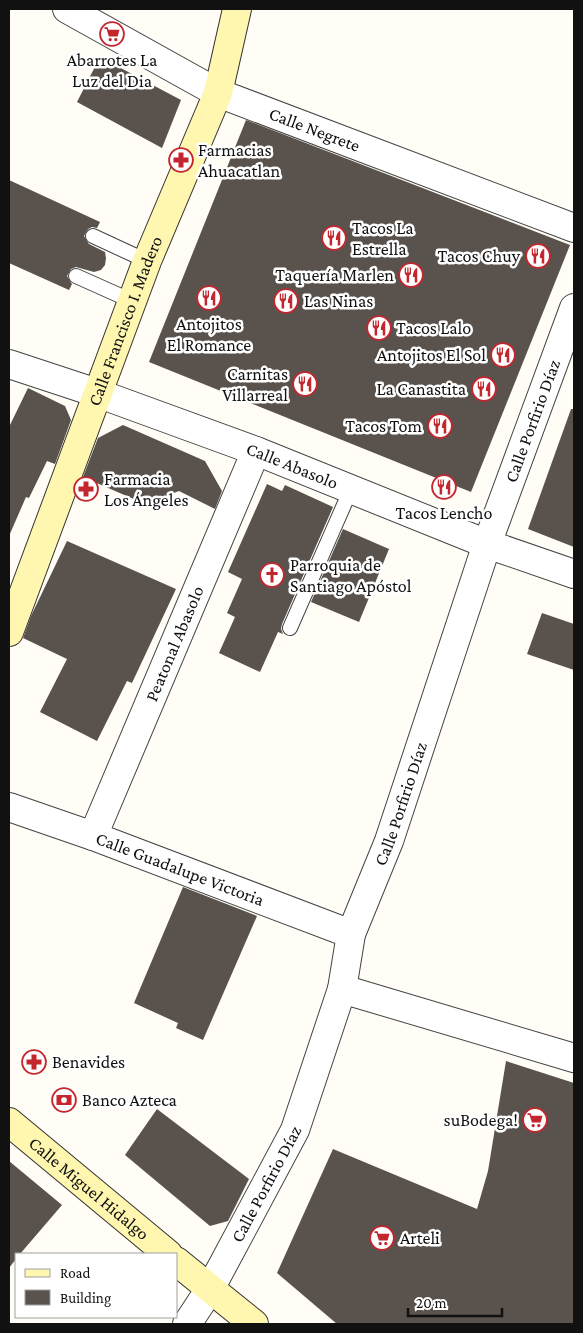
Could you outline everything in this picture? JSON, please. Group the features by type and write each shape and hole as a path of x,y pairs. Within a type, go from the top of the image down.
{"street":[{"name":"Calle Negrete","path":"67,9 218,92 574,228"},
{"name":"Calle Francisco I. Madero","path":"9,632 147,261 218,92 237,9"},
{"name":"Calle Porfirio Díaz","path":"187,1324 210,1289 295,1130 342,989 351,934 388,841 487,544 574,308"},
{"name":"Calle Abasolo","path":"9,364 97,393 256,451 487,544 574,574"},
{"name":"Peatonal Abasolo","path":"93,836 256,451"},
{"name":"Calle Guadalupe Victoria","path":"9,807 93,836 351,934"},
{"path":"342,989 574,1058"},
{"name":"Calle Miguel Hidalgo","path":"9,1122 167,1253"},
{"path":"178,1263 254,1324"}],"lane":[{"path":"93,236 147,261"},
{"path":"76,276 132,301"},
{"path":"290,628 351,490"}],"building":[{"path":"100,57 181,100 162,148 77,102"},
{"path":"246,120 570,245 471,492 149,362"},
{"path":"9,180 100,222 97,228 92,227 88,229 84,236 89,244 105,252 105,265 101,270 94,272 76,267 71,269 67,276 72,284 69,290 9,263"},
{"path":"28,388 65,406 71,420 55,464 47,461 29,498 26,497 9,536 9,427"},
{"path":"571,409 574,409 574,547 528,529"},
{"path":"123,425 205,461 222,491 215,509 179,491 145,504 83,477 98,438"},
{"name":"Parroquia de Santiago Apóstol","path":"267,484 282,491 285,485 333,507 282,624 283,634 278,632 260,672 219,653 235,617 227,613 242,579 228,572"},
{"path":"343,529 389,549 359,622 311,602"},
{"path":"67,541 176,589 132,683 127,681 97,741 40,712 67,659 23,638 31,616"},
{"path":"542,613 574,624 574,670 527,654"},
{"path":"183,887 257,916 203,1040 176,1028 178,1023 134,1003"},
{"path":"506,1061 574,1083 574,1324 337,1324 277,1273 333,1149 477,1209 488,1171"},
{"path":"157,1109 249,1179 228,1221 210,1226 125,1155"},
{"path":"9,1161 62,1205 21,1253 15,1253 15,1260 9,1268"}],"place":[{"name":"Abarrotes La Luz del Dia","path":"112,34"},
{"name":"Farmacias Ahuacatlan","path":"181,160"},
{"name":"Tacos La Estrella","path":"334,238"},
{"name":"Tacos Chuy","path":"538,256"},
{"name":"Taquería Marlen","path":"411,275"},
{"name":"Antojitos El Romance","path":"209,298"},
{"name":"Las Ninas","path":"286,301"},
{"name":"Tacos Lalo","path":"379,328"},
{"name":"Antojitos El Sol","path":"503,355"},
{"name":"Carnitas Villarreal","path":"305,384"},
{"name":"La Canastita","path":"484,389"},
{"name":"Tacos Tom","path":"440,426"},
{"name":"Tacos Lencho","path":"444,487"},
{"name":"Farmacia Los Ángeles","path":"86,489"},
{"name":"Parroquia de Santiago Apóstol","path":"272,575"},
{"name":"Benavides","path":"34,1062"},
{"name":"Banco Azteca","path":"64,1100"},
{"name":"suBodega!","path":"535,1120"},
{"name":"Arteli","path":"382,1238"}]}
